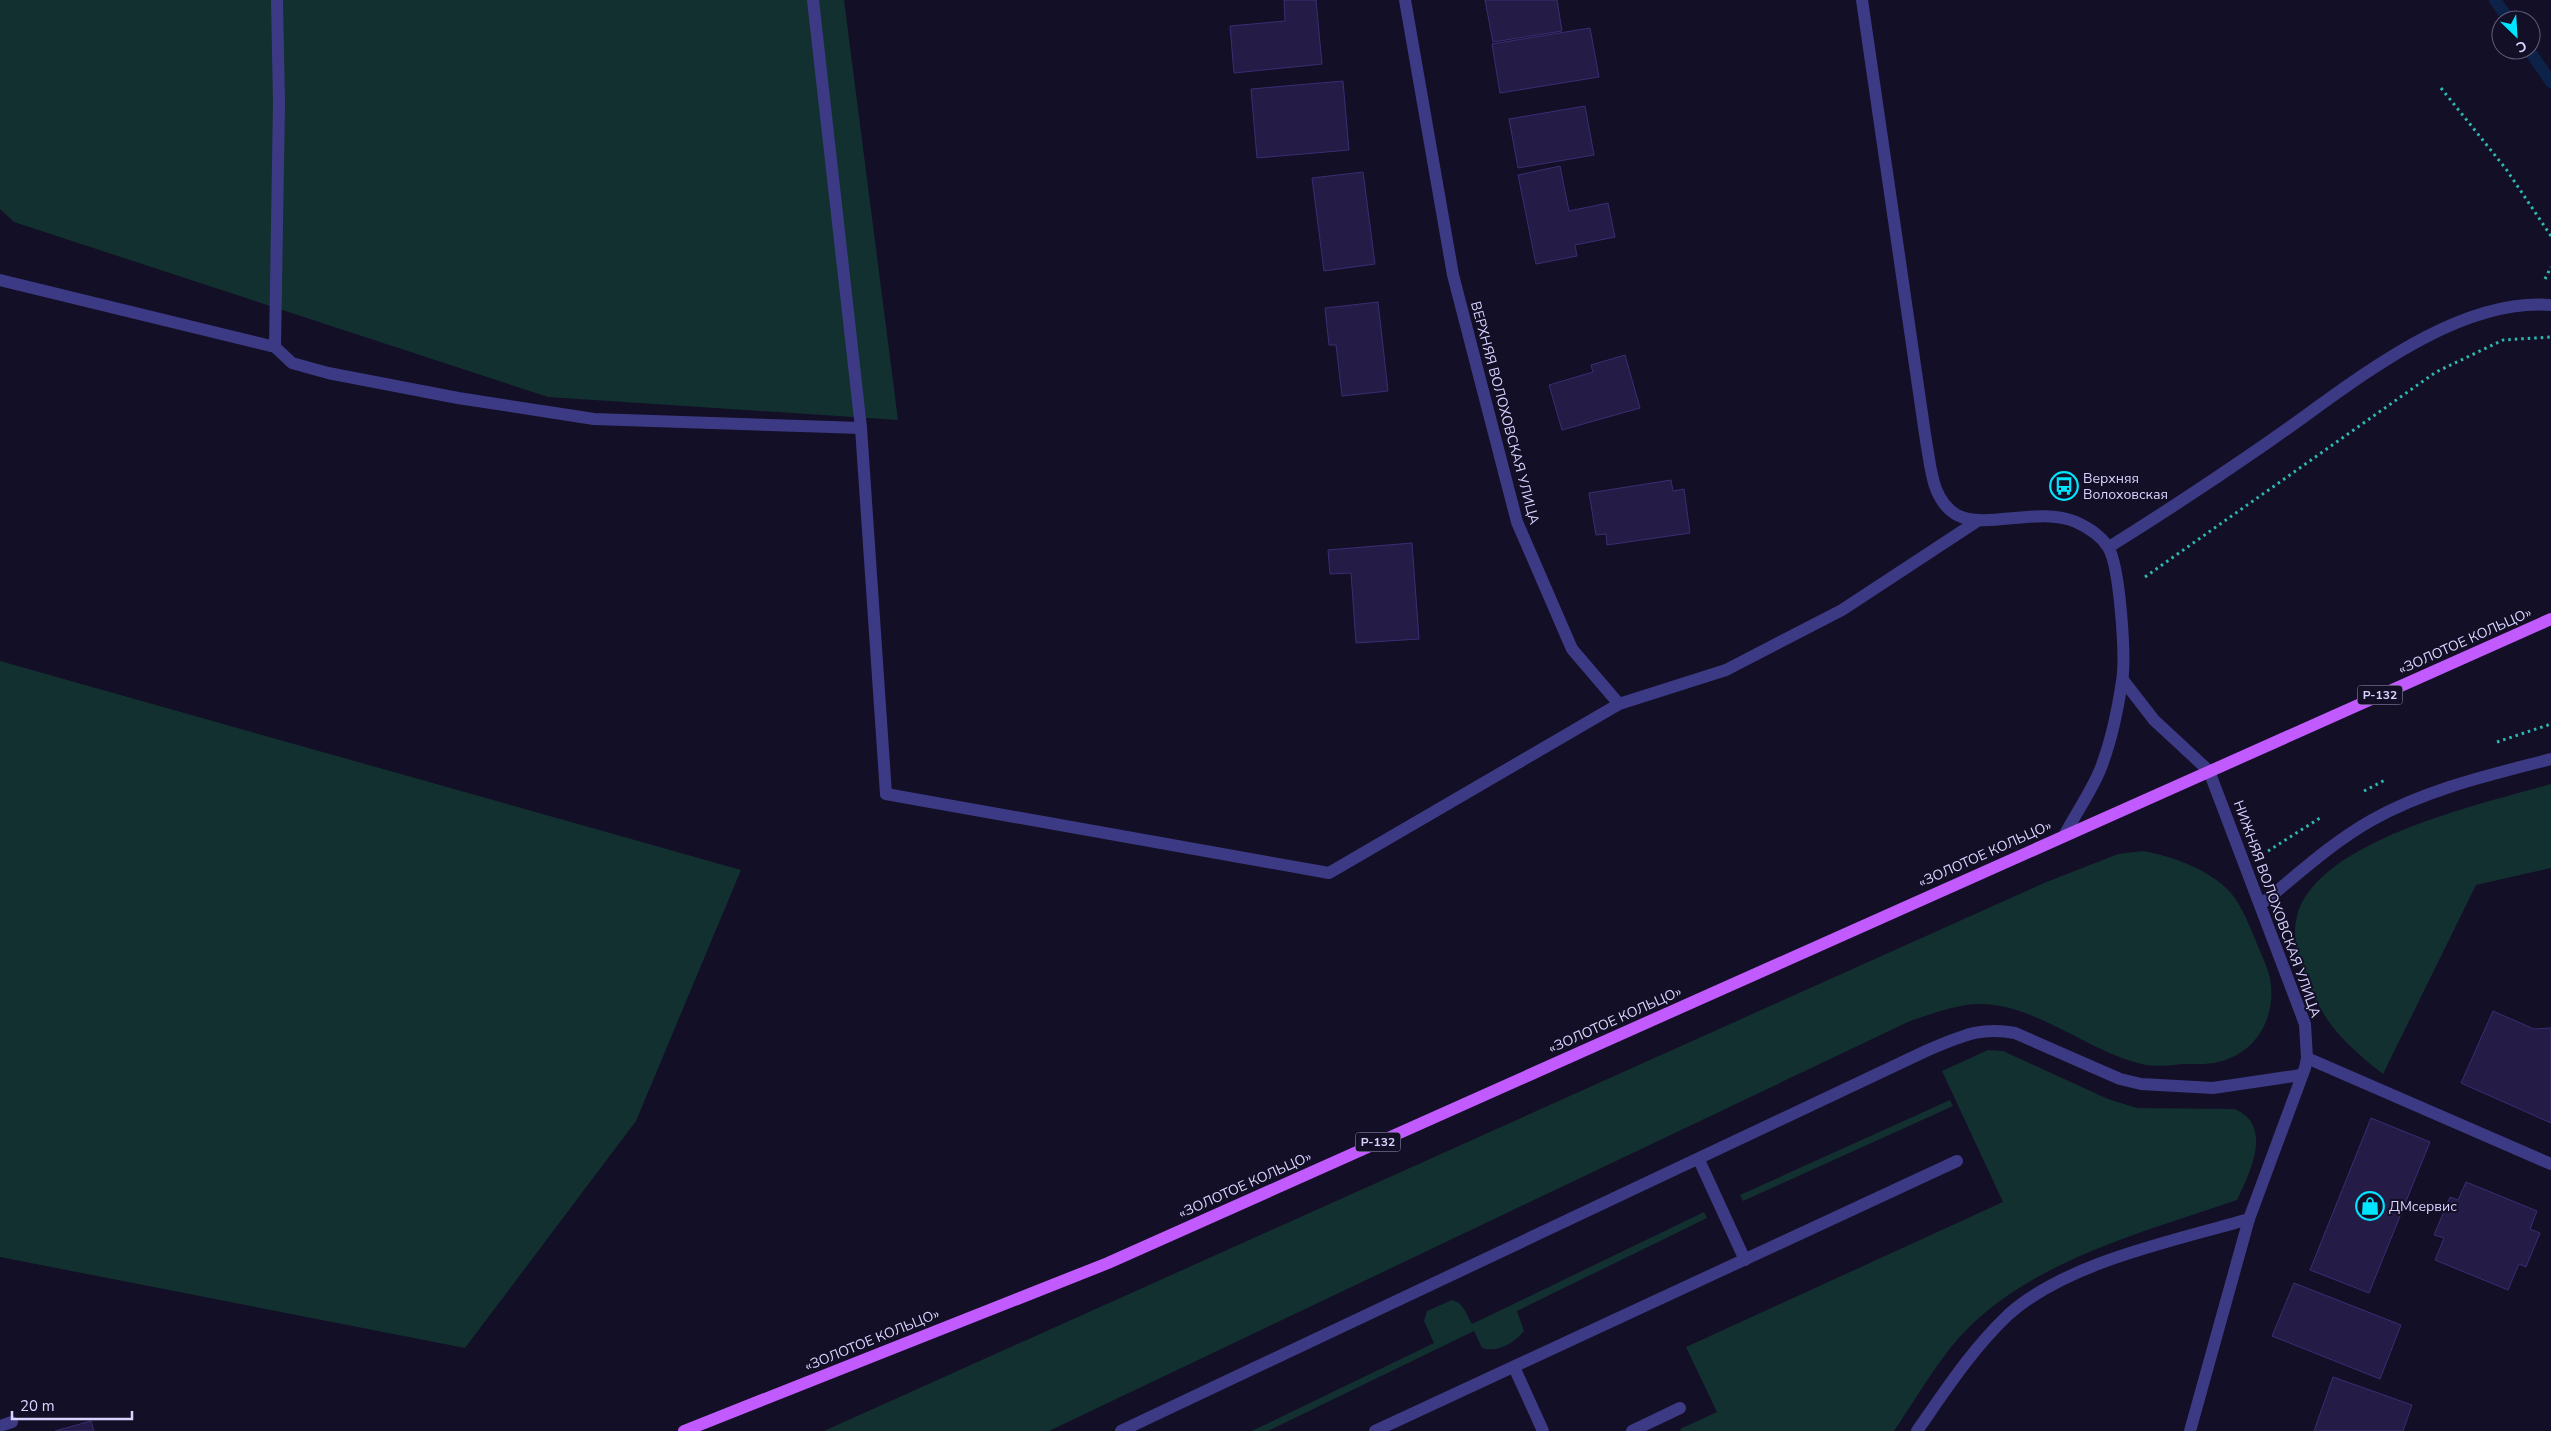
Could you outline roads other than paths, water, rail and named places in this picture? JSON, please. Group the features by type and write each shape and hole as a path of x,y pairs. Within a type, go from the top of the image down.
{"main road":[{"name":"«ЗОЛОТОЕ КОЛЬЦО»","path":"684,1431 1108,1263 2551,619"}],"street":[{"path":"275,347 279,103 277,0"},
{"path":"814,0 861,428 886,794 1329,873 1619,704 1726,670 1842,610 1979,520"},
{"name":"ВЕРХНЯЯ ВОЛОХОВСКАЯ УЛИЦА","path":"1405,0 1452,275 1517,522 1572,649 1619,704"},
{"path":"1862,0 1889,193 1933,478 1939,498 1946,506 1965,519 1979,520 2033,516 2060,517 2088,528 2108,547 2116,569 2120,595 2123,680 2103,764 2064,836"},
{"path":"0,280 275,347 292,363 328,373 458,398 594,419 861,428"},
{"path":"2108,547 2186,499 2404,348 2472,317 2496,309 2514,305 2551,305"},
{"path":"2123,680 2154,720 2209,771"},
{"path":"2260,905 2336,843 2372,820 2413,800 2454,785 2551,759"},
{"name":"НИЖНЯЯ ВОЛОХОВСКАЯ УЛИЦА","path":"2190,1431 2249,1219 2307,1058 2305,1024 2209,771"},
{"path":"1122,1431 1699,1160 1928,1050 1983,1030 1997,1029 2015,1033 2120,1079 2141,1084 2213,1088 2301,1075"},
{"path":"2307,1058 2551,1164"},
{"path":"1699,1160 1745,1260"},
{"path":"1375,1431 1957,1161"},
{"path":"1917,1431 1980,1344 2010,1314 2035,1295 2112,1258 2249,1219"},
{"path":"1514,1367 1543,1431"},
{"path":"1632,1431 1680,1408"}],"waterway":[{"path":"2495,0 2502,10"},
{"path":"2536,60 2551,82"}],"place":[{"name":"Верхняя Волоховская","path":"2064,486"},
{"name":"ДМсервис","path":"2370,1206"}]}
